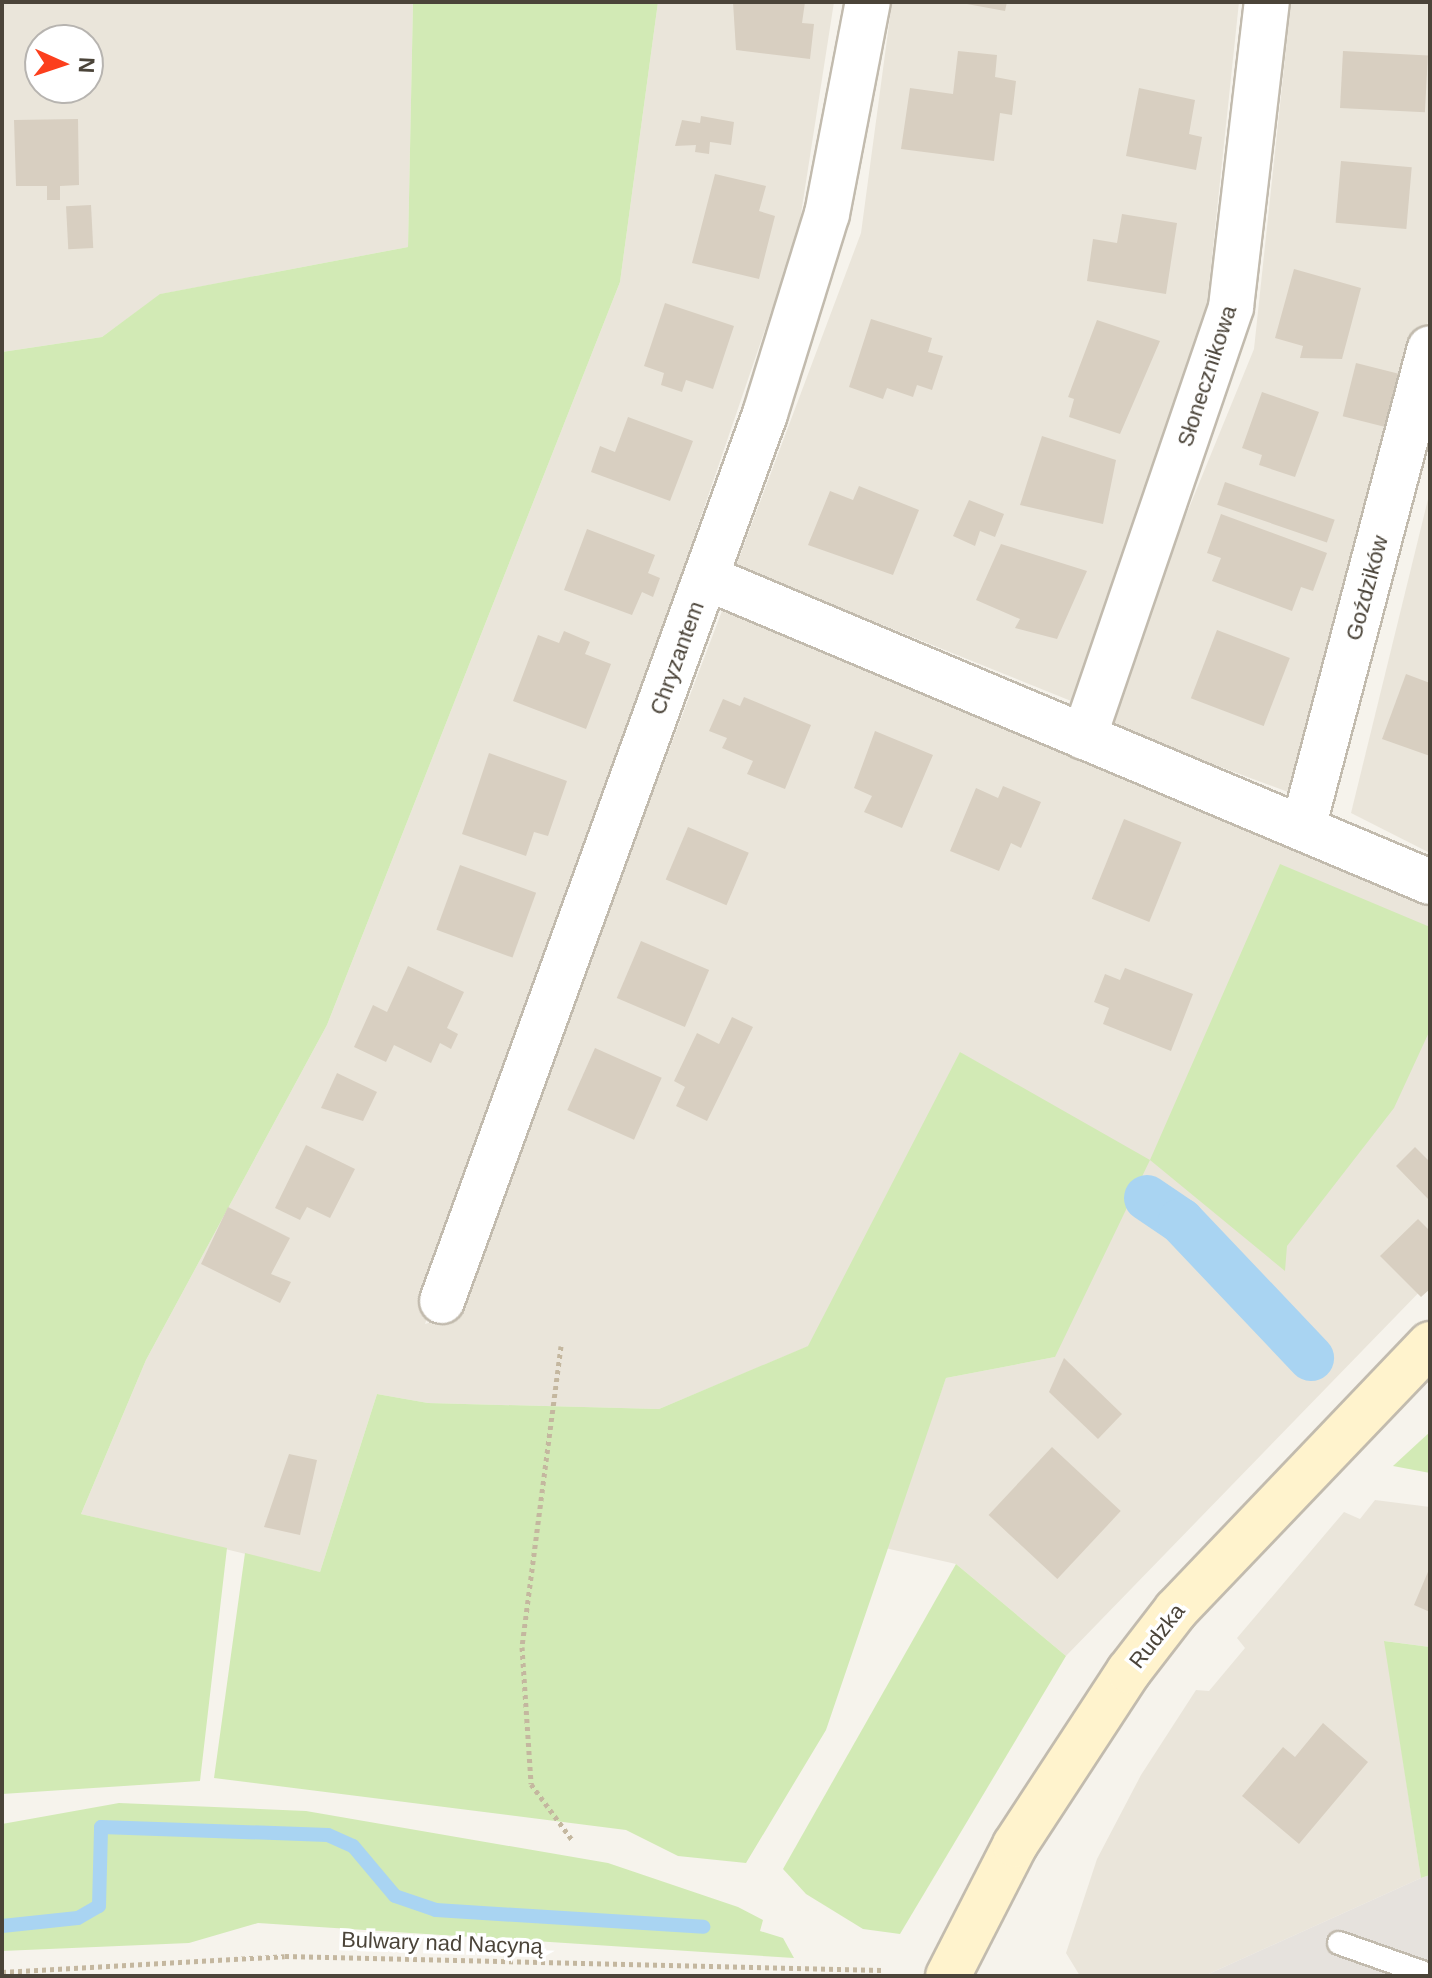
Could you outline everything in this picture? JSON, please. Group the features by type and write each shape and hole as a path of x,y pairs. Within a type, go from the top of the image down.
{"main road":[{"name":"Rudzka","path":"948,1976 1015,1845 1129,1671 1176,1610 1430,1344"}],"street":[{"name":"Chryzantem","path":"442,1301 707,578 827,214 868,2"},
{"name":"Słonecznikowa","path":"1084,737 1231,307 1267,2"},
{"name":"Goździków","path":"1303,828 1430,349"},
{"path":"707,578 1430,882"}],"lane":[{"path":"1339,1943 1430,1975"}],"path":[{"path":"561,1346 522,1647 531,1784 573,1841"},
{"name":"Bulwary nad Nacyną","path":"2,1972 285,1956 882,1970"}],"shaded area":[{"path":"2,2 413,2 408,247 161,294 102,337 2,352"},
{"path":"658,2 834,2 798,233 425,1324 454,1315 722,611 1297,833 1430,902 1430,1281 1066,1656 956,1564 885,1548 946,1378 1055,1357 961,1052 809,1346 659,1409 428,1403 377,1394 320,1572 81,1514 146,1360 327,1025 620,282"},
{"path":"892,2 1239,2 1204,333 1081,705 736,566 861,233"},
{"path":"1291,2 1430,2 1430,313 1310,800 1101,723 1254,349"},
{"path":"1430,491 1430,853 1351,813"},
{"path":"1375,1500 1430,1507 1430,1647 1385,1641 1421,1878 1204,1976 1080,1976 1066,1953 1097,1859 1141,1775 1196,1690 1209,1691 1245,1648 1237,1638 1344,1512 1360,1519"},
{"path":"1430,1875 1430,1976 1204,1976 1421,1878"}],"green space":[{"path":"413,2 658,2 620,282 327,1025 146,1360 81,1514 227,1548 200,1781 2,1794 2,352 102,337 160,294 408,247"},
{"path":"1280,864 1430,927 1430,1030 1394,1108 1287,1246 1285,1271 1150,1160"},
{"path":"960,1052 1150,1160 1055,1357 946,1378 826,1730 746,1863 678,1856 626,1830 214,1778 245,1553 320,1572 377,1394 428,1403 659,1409 808,1346"},
{"path":"1430,1432 1430,1473 1393,1466 1419,1442"},
{"path":"956,1564 1066,1656 900,1934 863,1929 806,1894 783,1869"},
{"path":"1384,1641 1430,1647 1430,1875 1421,1878"},
{"path":"119,1803 306,1811 608,1863 738,1907 763,1920 760,1931 783,1938 794,1958 258,1923 189,1943 2,1951 2,1824"},
{"path":"448,1974 492,1976 179,1976"}],"building":[{"path":"733,2 805,2 802,23 814,24 810,59 736,50"},
{"path":"956,2 1007,2 1005,11"},
{"path":"958,51 997,55 995,77 1016,81 1012,115 1000,113 994,161 901,149 910,88 953,94"},
{"path":"1343,51 1428,55 1425,112 1340,108"},
{"path":"1139,88 1195,100 1189,134 1202,137 1196,170 1126,156"},
{"path":"701,116 734,122 731,145 710,142 709,154 695,152 696,145 675,146 682,120 700,123"},
{"path":"78,119 79,185 60,186 60,200 47,200 47,186 16,186 14,120"},
{"path":"1341,161 1412,167 1406,229 1336,223"},
{"path":"715,174 766,186 759,211 775,216 759,279 692,263"},
{"path":"91,205 93,248 68,249 66,206"},
{"path":"1122,214 1177,223 1166,294 1087,281 1093,239 1117,243"},
{"path":"1294,269 1361,288 1342,359 1300,358 1303,346 1275,338"},
{"path":"665,303 734,326 713,389 686,380 682,392 661,385 664,373 644,366"},
{"path":"871,319 932,338 928,352 943,356 932,390 917,385 913,397 887,388 883,399 849,387"},
{"path":"1097,320 1160,341 1120,434 1069,417 1074,399 1068,397"},
{"path":"1356,363 1399,374 1385,427 1343,416"},
{"path":"1262,392 1319,412 1295,477 1259,465 1262,455 1242,448"},
{"path":"628,417 693,441 670,501 591,472 600,446 615,452"},
{"path":"1042,436 1116,460 1103,524 1020,505"},
{"path":"1225,482 1335,520 1327,542 1217,505"},
{"path":"859,486 919,510 893,575 808,545 830,491 853,500"},
{"path":"969,500 1004,514 995,537 980,531 975,546 953,536"},
{"path":"1221,514 1327,553 1313,591 1301,587 1292,611 1212,581 1221,558 1207,553"},
{"path":"587,529 655,555 648,573 660,578 653,597 642,592 632,615 564,590"},
{"path":"1001,544 1087,571 1057,639 1015,628 1020,619 976,600"},
{"path":"1217,630 1290,658 1264,726 1191,698"},
{"path":"564,631 590,642 585,654 611,664 586,729 513,701 538,635 559,643"},
{"path":"1406,674 1430,683 1430,756 1382,739"},
{"path":"744,697 811,725 785,789 747,774 753,761 722,748 727,738 709,731 723,699 740,706"},
{"path":"875,731 933,755 902,828 864,812 872,796 854,788"},
{"path":"489,753 567,781 548,836 534,832 526,856 462,834"},
{"path":"1003,786 1041,802 1021,848 1011,843 999,871 950,851 976,788 998,798"},
{"path":"1124,819 1181,842 1149,922 1092,899"},
{"path":"688,827 749,853 726,905 666,879"},
{"path":"460,865 536,893 513,958 436,930"},
{"path":"641,941 709,970 685,1027 617,998"},
{"path":"408,966 464,992 447,1028 458,1034 451,1049 440,1043 431,1063 394,1045 386,1062 354,1047 373,1005 387,1012"},
{"path":"1125,968 1193,994 1171,1051 1103,1024 1109,1008 1094,1002 1105,974 1120,980"},
{"path":"732,1017 753,1027 707,1121 676,1106 685,1087 674,1081 697,1033 719,1044"},
{"path":"595,1048 662,1078 634,1140 567,1110"},
{"path":"337,1073 377,1092 363,1121 321,1108"},
{"path":"306,1145 355,1169 330,1218 307,1207 300,1220 275,1208"},
{"path":"1415,1147 1430,1162 1430,1201 1396,1166"},
{"path":"228,1207 290,1238 271,1274 291,1282 280,1303 201,1264"},
{"path":"1418,1219 1430,1231 1430,1289 1421,1297 1380,1256"},
{"path":"1064,1358 1122,1414 1098,1439 1049,1392"},
{"path":"1052,1447 1121,1511 1057,1579 989,1515"},
{"path":"289,1454 317,1460 300,1535 264,1527"},
{"path":"1430,1567 1430,1612 1414,1605"},
{"path":"1323,1723 1368,1762 1299,1844 1242,1796 1283,1747 1295,1757"}],"waterway":[{"path":"1147,1198 1181,1221 1311,1358"},
{"path":"2,1926 78,1918 99,1906 101,1827 328,1835 353,1846 395,1896 436,1910 703,1927"}]}
